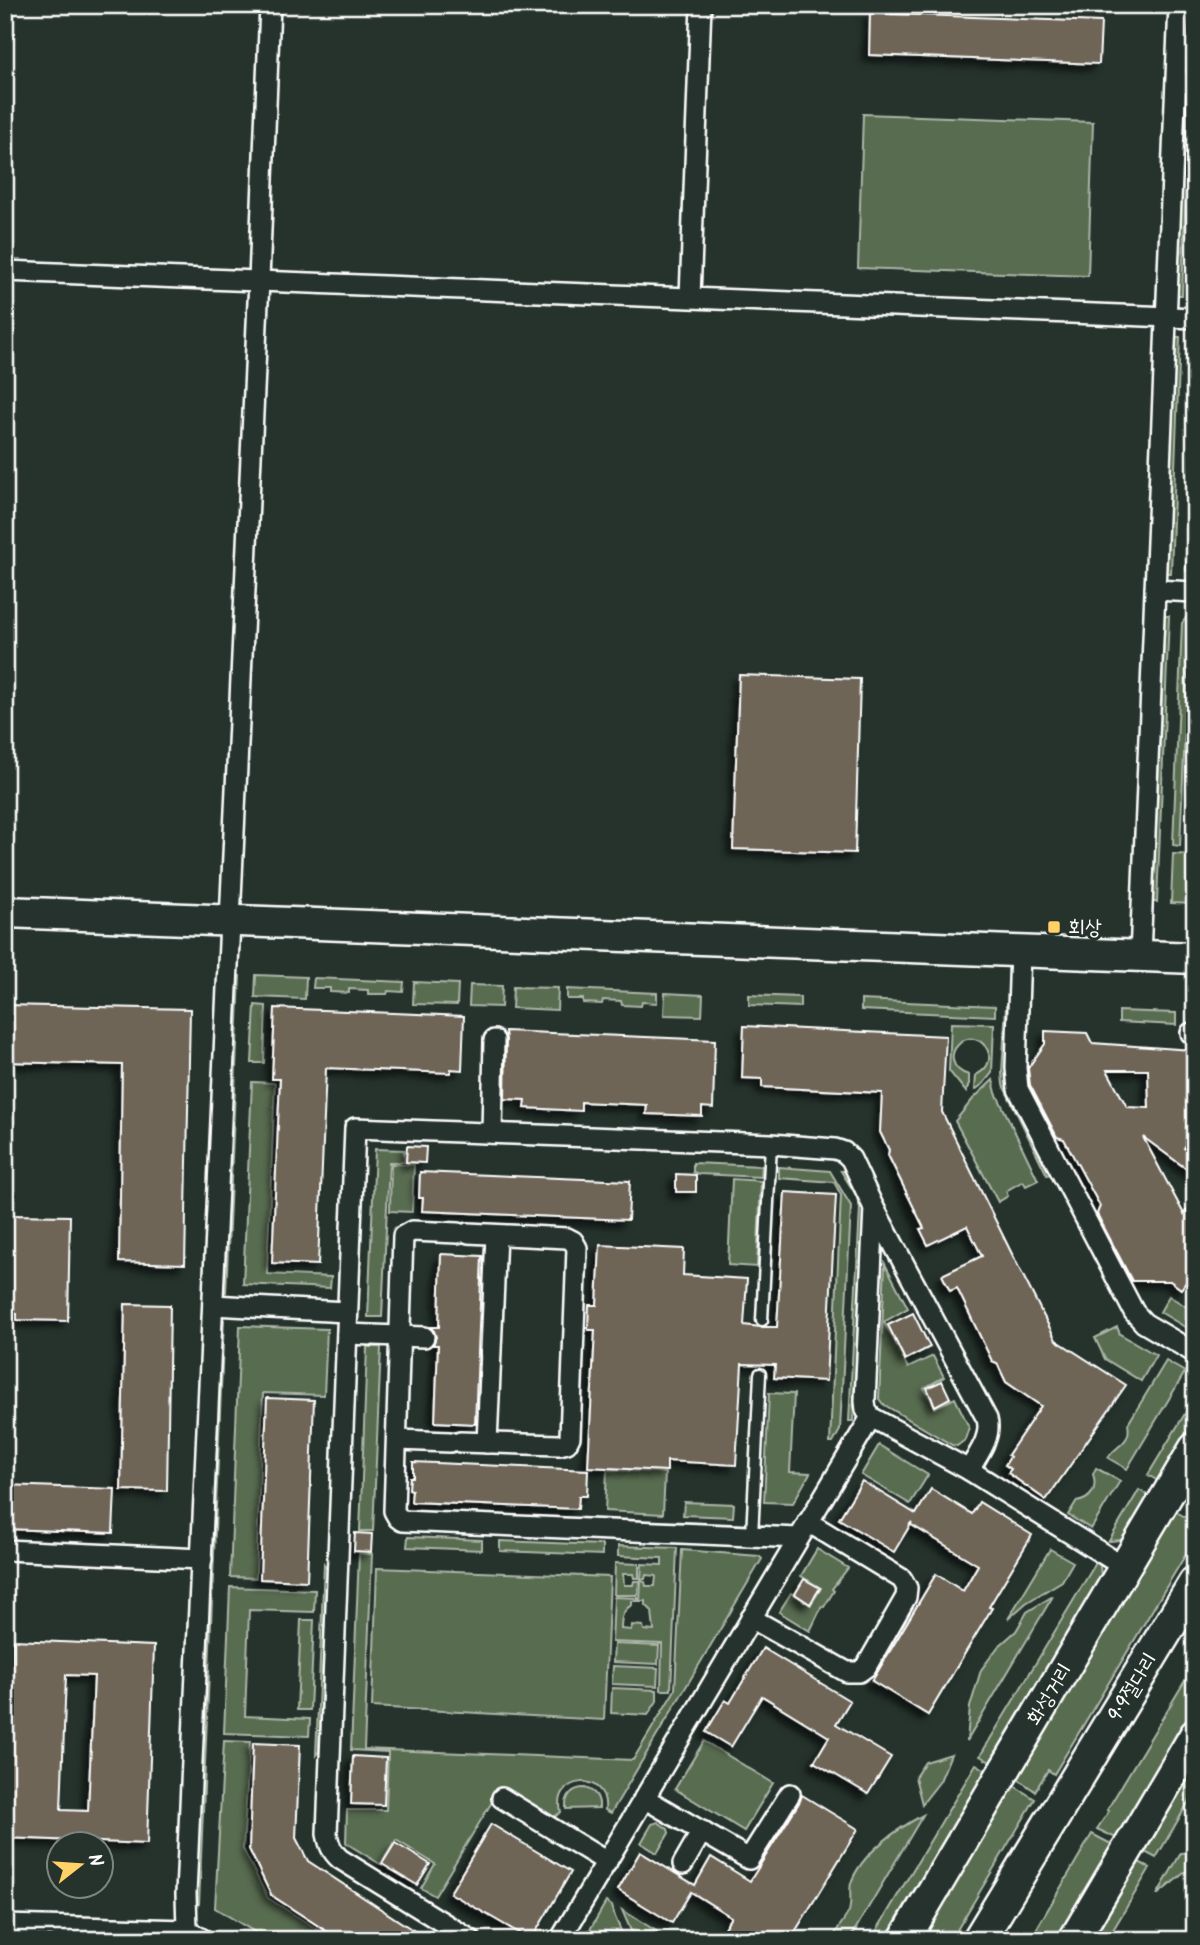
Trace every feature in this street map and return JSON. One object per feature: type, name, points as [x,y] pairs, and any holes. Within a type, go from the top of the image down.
[{"type":"highway","name":"9·9절다리","points":[[1077,1797],[1195,1583]]},
{"type":"highway","name":"9·9절다리","points":[[1077,1797],[1195,1619]]},
{"type":"highway","points":[[979,1940],[1077,1797]]},
{"type":"highway","points":[[1003,1940],[1077,1797]]},
{"type":"main road","points":[[5,912],[1195,958]]},
{"type":"main road","name":"화성거리","points":[[904,1940],[1195,1448]]},
{"type":"main road","points":[[1073,1940],[1195,1735]]},
{"type":"street","points":[[5,1925],[190,1936],[187,1880],[270,5]]},
{"type":"street","points":[[690,297],[701,5]]},
{"type":"street","points":[[1140,957],[1167,316],[1185,82],[1179,5]]},
{"type":"street","points":[[5,271],[1195,318]]},
{"type":"street","points":[[1156,590],[1195,592]]},
{"type":"street","points":[[1020,952],[1016,1068],[1018,1089],[1133,1312],[1144,1323],[1195,1353]]},
{"type":"street","points":[[492,1133],[494,1041]]},
{"type":"street","points":[[471,1940],[340,1859],[329,1845],[327,1833],[355,1128],[771,1143],[844,1152],[851,1159],[874,1208],[987,1419],[989,1429],[986,1438],[969,1470]]},
{"type":"street","points":[[874,1208],[864,1401],[866,1410],[871,1417],[969,1470],[1124,1567]]},
{"type":"street","points":[[397,1440],[559,1445],[566,1443],[570,1437],[577,1248],[573,1241],[567,1238],[412,1231],[404,1236],[394,1511],[402,1521],[752,1536],[803,1530],[902,1579],[907,1588],[906,1597],[866,1667],[859,1672],[848,1672],[751,1618]]},
{"type":"street","points":[[487,1443],[496,1235]]},
{"type":"street","points":[[213,1305],[347,1312]]},
{"type":"street","points":[[347,1334],[424,1337]]},
{"type":"street","points":[[560,1940],[871,1417]]},
{"type":"street","points":[[5,1550],[202,1559]]},
{"type":"street","points":[[645,1798],[749,1859],[790,1794]]},
{"type":"street","points":[[502,1798],[607,1861]]},
{"type":"street","points":[[683,1864],[702,1832]]},
{"type":"lane","points":[[762,1320],[771,1143]]},
{"type":"lane","points":[[752,1536],[760,1374]]},
{"type":"green space","points":[[1185,106],[1189,106],[1182,295],[1177,295]]},
{"type":"green space","points":[[863,114],[1093,122],[1088,276],[858,268]]},
{"type":"green space","points":[[1176,337],[1180,337],[1171,573],[1166,573]]},
{"type":"green space","points":[[1195,339],[1195,572],[1186,571]]},
{"type":"green space","points":[[1188,615],[1195,616],[1195,662],[1188,662],[1180,846],[1173,845],[1182,623]]},
{"type":"green space","points":[[1165,616],[1169,616],[1157,902],[1153,902]]},
{"type":"green space","points":[[1173,854],[1195,855],[1195,904],[1171,903]]},
{"type":"green space","points":[[256,975],[306,977],[305,999],[255,997]]},
{"type":"green space","points":[[234,976],[240,976],[226,1293],[221,1282]]},
{"type":"green space","points":[[314,978],[404,982],[403,992],[368,994],[368,990],[349,989],[349,993],[330,992],[330,988],[313,988]]},
{"type":"green space","points":[[414,982],[458,984],[457,1005],[413,1004]]},
{"type":"green space","points":[[470,985],[502,986],[501,1007],[469,1006]]},
{"type":"green space","points":[[513,987],[558,988],[557,1010],[512,1008]]},
{"type":"green space","points":[[567,989],[657,993],[657,1003],[622,1005],[621,1001],[603,1000],[602,1004],[583,1003],[583,999],[567,999]]},
{"type":"green space","points":[[665,993],[703,995],[702,1016],[664,1015]]},
{"type":"green space","points":[[749,995],[800,997],[800,1007],[749,1005]]},
{"type":"green space","points":[[861,1000],[995,1006],[995,1016],[861,1010]]},
{"type":"green space","points":[[255,1005],[266,1006],[264,1063],[252,1063]]},
{"type":"green space","points":[[1006,1006],[1009,1006],[1007,1084],[1050,1174],[1047,1175],[1003,1085]]},
{"type":"green space","points":[[1119,1011],[1176,1013],[1176,1025],[1119,1022]]},
{"type":"green space","points":[[951,1023],[994,1024],[992,1073],[975,1090],[976,1075],[985,1069],[989,1053],[980,1041],[973,1039],[965,1040],[955,1048],[955,1066],[969,1075],[966,1092],[949,1071]]},
{"type":"green space","points":[[993,1080],[996,1093],[1038,1180],[1026,1186],[1023,1181],[1006,1191],[1008,1196],[998,1202],[955,1121]]},
{"type":"green space","points":[[252,1082],[275,1083],[267,1274],[331,1277],[330,1288],[243,1284]]},
{"type":"green space","points":[[375,1149],[404,1150],[404,1162],[389,1162],[382,1317],[368,1317]]},
{"type":"green space","points":[[693,1163],[762,1166],[761,1177],[699,1174],[693,1172]]},
{"type":"green space","points":[[391,1164],[414,1165],[412,1212],[390,1211]]},
{"type":"green space","points":[[779,1167],[830,1171],[851,1206],[840,1430],[833,1443],[830,1443],[841,1195],[834,1182],[779,1178]]},
{"type":"green space","points":[[841,1171],[847,1172],[864,1208],[853,1421],[849,1421],[860,1208],[856,1195]]},
{"type":"green space","points":[[732,1179],[761,1181],[757,1267],[728,1265]]},
{"type":"green space","points":[[885,1264],[908,1308],[884,1322],[908,1368],[933,1356],[944,1377],[924,1388],[935,1408],[955,1398],[969,1427],[965,1440],[957,1446],[883,1404],[879,1399]]},
{"type":"green space","points":[[1169,1296],[1195,1312],[1195,1333],[1160,1312]]},
{"type":"green space","points":[[224,1319],[199,1904],[195,1905],[220,1326]]},
{"type":"green space","points":[[240,1326],[327,1329],[324,1395],[263,1393],[256,1578],[230,1577]]},
{"type":"green space","points":[[1117,1327],[1120,1334],[1156,1355],[1141,1381],[1105,1359],[1095,1338]]},
{"type":"green space","points":[[367,1347],[381,1347],[373,1531],[360,1531]]},
{"type":"green space","points":[[1166,1361],[1185,1372],[1127,1469],[1108,1458],[1126,1440],[1128,1424]]},
{"type":"green space","points":[[769,1393],[794,1394],[790,1472],[810,1473],[793,1503],[764,1502]]},
{"type":"green space","points":[[1195,1397],[1195,1419],[1158,1481],[1148,1475]]},
{"type":"green space","points":[[879,1445],[928,1475],[910,1504],[861,1475]]},
{"type":"green space","points":[[1096,1468],[1120,1481],[1091,1529],[1068,1515],[1076,1502],[1086,1499],[1092,1493]]},
{"type":"green space","points":[[607,1470],[665,1473],[663,1514],[605,1511]]},
{"type":"green space","points":[[1139,1490],[1149,1496],[1125,1537],[1109,1541]]},
{"type":"green space","points":[[684,1502],[734,1504],[733,1517],[683,1515]]},
{"type":"green space","points":[[1175,1511],[1195,1523],[1195,1539],[1054,1774],[1048,1770],[1035,1791],[1015,1777]]},
{"type":"green space","points":[[408,1537],[482,1540],[482,1550],[407,1547]]},
{"type":"green space","points":[[500,1541],[602,1545],[602,1555],[500,1551]]},
{"type":"green space","points":[[618,1546],[677,1548],[671,1690],[661,1690],[662,1644],[612,1642],[614,1597],[638,1598],[638,1601],[632,1601],[632,1605],[624,1612],[621,1629],[631,1630],[632,1625],[654,1631],[652,1611],[646,1601],[640,1601],[641,1581],[645,1582],[646,1586],[655,1586],[656,1576],[646,1575],[645,1579],[641,1579],[642,1564],[662,1565],[662,1558],[618,1556]]},
{"type":"green space","points":[[817,1549],[848,1568],[832,1589],[834,1591],[824,1607],[822,1606],[810,1631],[779,1612],[791,1593],[811,1605],[821,1588],[801,1576]]},
{"type":"green space","points":[[1050,1549],[1073,1562],[1062,1581],[1026,1603],[1008,1619]]},
{"type":"green space","points":[[682,1550],[759,1556],[762,1559],[611,1813],[605,1810],[604,1797],[599,1789],[590,1783],[572,1784],[565,1790],[560,1799],[561,1812],[553,1818],[501,1787],[435,1896],[421,1888],[435,1864],[396,1840],[380,1864],[346,1843],[347,1810],[386,1810],[388,1752],[351,1750],[359,1554],[372,1554],[364,1749],[633,1760],[675,1690]]},
{"type":"green space","points":[[1097,1561],[1101,1577],[990,1762],[980,1756]]},
{"type":"green space","points":[[615,1563],[639,1564],[639,1578],[634,1578],[633,1574],[623,1574],[624,1585],[633,1585],[634,1581],[639,1581],[638,1595],[614,1595]]},
{"type":"green space","points":[[324,1564],[327,1569],[319,1751],[316,1755]]},
{"type":"green space","points":[[377,1568],[610,1577],[604,1720],[372,1707]]},
{"type":"green space","points":[[230,1587],[315,1590],[314,1612],[249,1610],[245,1716],[310,1719],[309,1736],[224,1733]]},
{"type":"green space","points":[[1053,1596],[967,1741],[970,1707],[981,1670],[998,1647],[1016,1631],[1027,1612]]},
{"type":"green space","points":[[301,1620],[314,1620],[310,1710],[297,1710]]},
{"type":"green space","points":[[614,1644],[659,1646],[658,1664],[613,1662]]},
{"type":"green space","points":[[1195,1664],[1195,1705],[1116,1838],[1097,1829],[1109,1811],[1107,1810]]},
{"type":"green space","points":[[613,1666],[658,1668],[657,1686],[612,1684]]},
{"type":"green space","points":[[612,1688],[657,1690],[657,1701],[648,1715],[611,1713]]},
{"type":"green space","points":[[224,1741],[250,1742],[243,1849],[268,1898],[334,1940],[268,1940],[215,1908]]},
{"type":"green space","points":[[704,1741],[773,1783],[744,1831],[675,1789]]},
{"type":"green space","points":[[951,1754],[940,1781],[922,1804],[915,1777],[925,1762]]},
{"type":"green space","points":[[976,1764],[986,1770],[884,1940],[871,1940]]},
{"type":"green space","points":[[1195,1767],[1195,1791],[1156,1858],[1145,1852]]},
{"type":"green space","points":[[1011,1784],[1035,1799],[951,1940],[921,1940]]},
{"type":"green space","points":[[585,1788],[596,1795],[599,1808],[566,1809],[570,1794],[576,1789]]},
{"type":"green space","points":[[923,1815],[849,1940],[833,1940],[849,1911],[851,1883],[863,1862],[891,1835]]},
{"type":"green space","points":[[658,1822],[668,1829],[669,1833],[657,1853],[641,1843],[652,1824]]},
{"type":"green space","points":[[1092,1834],[1113,1845],[1056,1940],[1030,1940]]},
{"type":"green space","points":[[1190,1852],[1195,1855],[1194,1865],[1157,1895],[1181,1853]]},
{"type":"green space","points":[[1139,1862],[1150,1868],[1107,1940],[1093,1940]]},
{"type":"green space","points":[[606,1902],[612,1906],[625,1940],[618,1940],[604,1932],[599,1940],[584,1940]]},
{"type":"green space","points":[[622,1910],[671,1940],[635,1940]]},
{"type":"building","points":[[870,13],[1101,22],[1099,64],[869,55]]},
{"type":"building","points":[[739,675],[860,679],[855,853],[733,849]]},
{"type":"building","points":[[5,1005],[190,1009],[185,1264],[119,1262],[122,1065],[5,1062]]},
{"type":"building","points":[[275,1008],[464,1016],[462,1070],[451,1069],[451,1073],[326,1068],[318,1265],[272,1263],[280,1079],[272,1079]]},
{"type":"building","points":[[744,1026],[946,1036],[942,1112],[1056,1340],[1126,1385],[1046,1500],[1008,1473],[1011,1469],[1005,1465],[1010,1457],[1008,1455],[1041,1406],[1006,1382],[997,1363],[992,1361],[957,1288],[950,1291],[942,1275],[982,1256],[967,1226],[928,1245],[920,1229],[924,1228],[888,1155],[889,1150],[880,1132],[882,1093],[762,1087],[762,1079],[742,1078]]},
{"type":"building","points":[[505,1031],[715,1040],[713,1108],[702,1107],[702,1116],[646,1114],[647,1105],[581,1102],[581,1111],[525,1108],[526,1100],[505,1099]]},
{"type":"building","points":[[1045,1031],[1087,1033],[1092,1043],[1192,1050],[1195,1055],[1195,1133],[1184,1148],[1195,1156],[1195,1175],[1143,1137],[1184,1214],[1195,1198],[1195,1270],[1181,1289],[1170,1281],[1132,1281],[1097,1214],[1100,1206],[1064,1139],[1057,1137],[1030,1085],[1028,1068],[1045,1044]],"holes":[[[1107,1070],[1148,1070],[1149,1108],[1127,1107]]]},
{"type":"building","points":[[407,1146],[426,1147],[425,1163],[406,1162]]},
{"type":"building","points":[[420,1172],[630,1181],[628,1220],[422,1211],[423,1198],[419,1198]]},
{"type":"building","points":[[676,1174],[696,1175],[696,1192],[676,1192]]},
{"type":"building","points":[[785,1192],[836,1195],[826,1381],[774,1378],[775,1365],[742,1364],[736,1465],[667,1461],[667,1471],[588,1467],[595,1330],[588,1330],[589,1305],[597,1305],[600,1245],[684,1249],[683,1275],[747,1279],[744,1325],[777,1327]]},
{"type":"building","points":[[9,1215],[70,1216],[68,1321],[17,1320],[17,1314],[6,1314]]},
{"type":"building","points":[[441,1254],[482,1256],[475,1424],[435,1422],[438,1345],[433,1345],[436,1337],[430,1327],[439,1327]]},
{"type":"building","points":[[125,1304],[170,1305],[167,1491],[121,1490]]},
{"type":"building","points":[[913,1313],[930,1347],[905,1360],[888,1325]]},
{"type":"building","points":[[942,1381],[950,1398],[935,1406],[927,1388]]},
{"type":"building","points":[[267,1398],[314,1400],[307,1581],[260,1579]]},
{"type":"building","points":[[413,1462],[588,1470],[587,1496],[579,1496],[578,1509],[411,1502],[412,1490],[409,1489],[410,1477],[413,1477]]},
{"type":"building","points":[[862,1481],[916,1514],[931,1489],[972,1514],[979,1502],[1032,1535],[928,1715],[872,1681],[936,1574],[963,1591],[978,1565],[911,1524],[894,1552],[839,1519]]},
{"type":"building","points":[[5,1485],[115,1489],[113,1533],[5,1529]]},
{"type":"building","points":[[355,1533],[372,1534],[371,1552],[354,1551]]},
{"type":"building","points":[[804,1579],[820,1588],[810,1604],[795,1594]]},
{"type":"building","points":[[13,1640],[154,1646],[147,1844],[116,1843],[116,1829],[46,1829],[46,1840],[5,1838]],"holes":[[[66,1675],[94,1676],[88,1811],[61,1810]]]},
{"type":"building","points":[[763,1648],[850,1701],[836,1724],[891,1757],[868,1794],[814,1762],[829,1737],[762,1696],[731,1747],[706,1732],[725,1700],[730,1703]]},
{"type":"building","points":[[253,1743],[300,1745],[296,1838],[308,1861],[428,1940],[340,1940],[271,1895],[249,1849]]},
{"type":"building","points":[[353,1756],[386,1758],[384,1805],[351,1804]]},
{"type":"building","points":[[802,1795],[858,1829],[790,1940],[744,1940],[724,1928],[731,1917],[691,1892],[672,1923],[618,1890],[640,1852],[695,1885],[711,1857],[750,1881]]},
{"type":"building","points":[[491,1824],[571,1872],[531,1940],[450,1893]]},
{"type":"building","points":[[395,1843],[430,1864],[417,1885],[382,1864]]},
{"type":"place","name":"회상","points":[[1054,927]]}]
